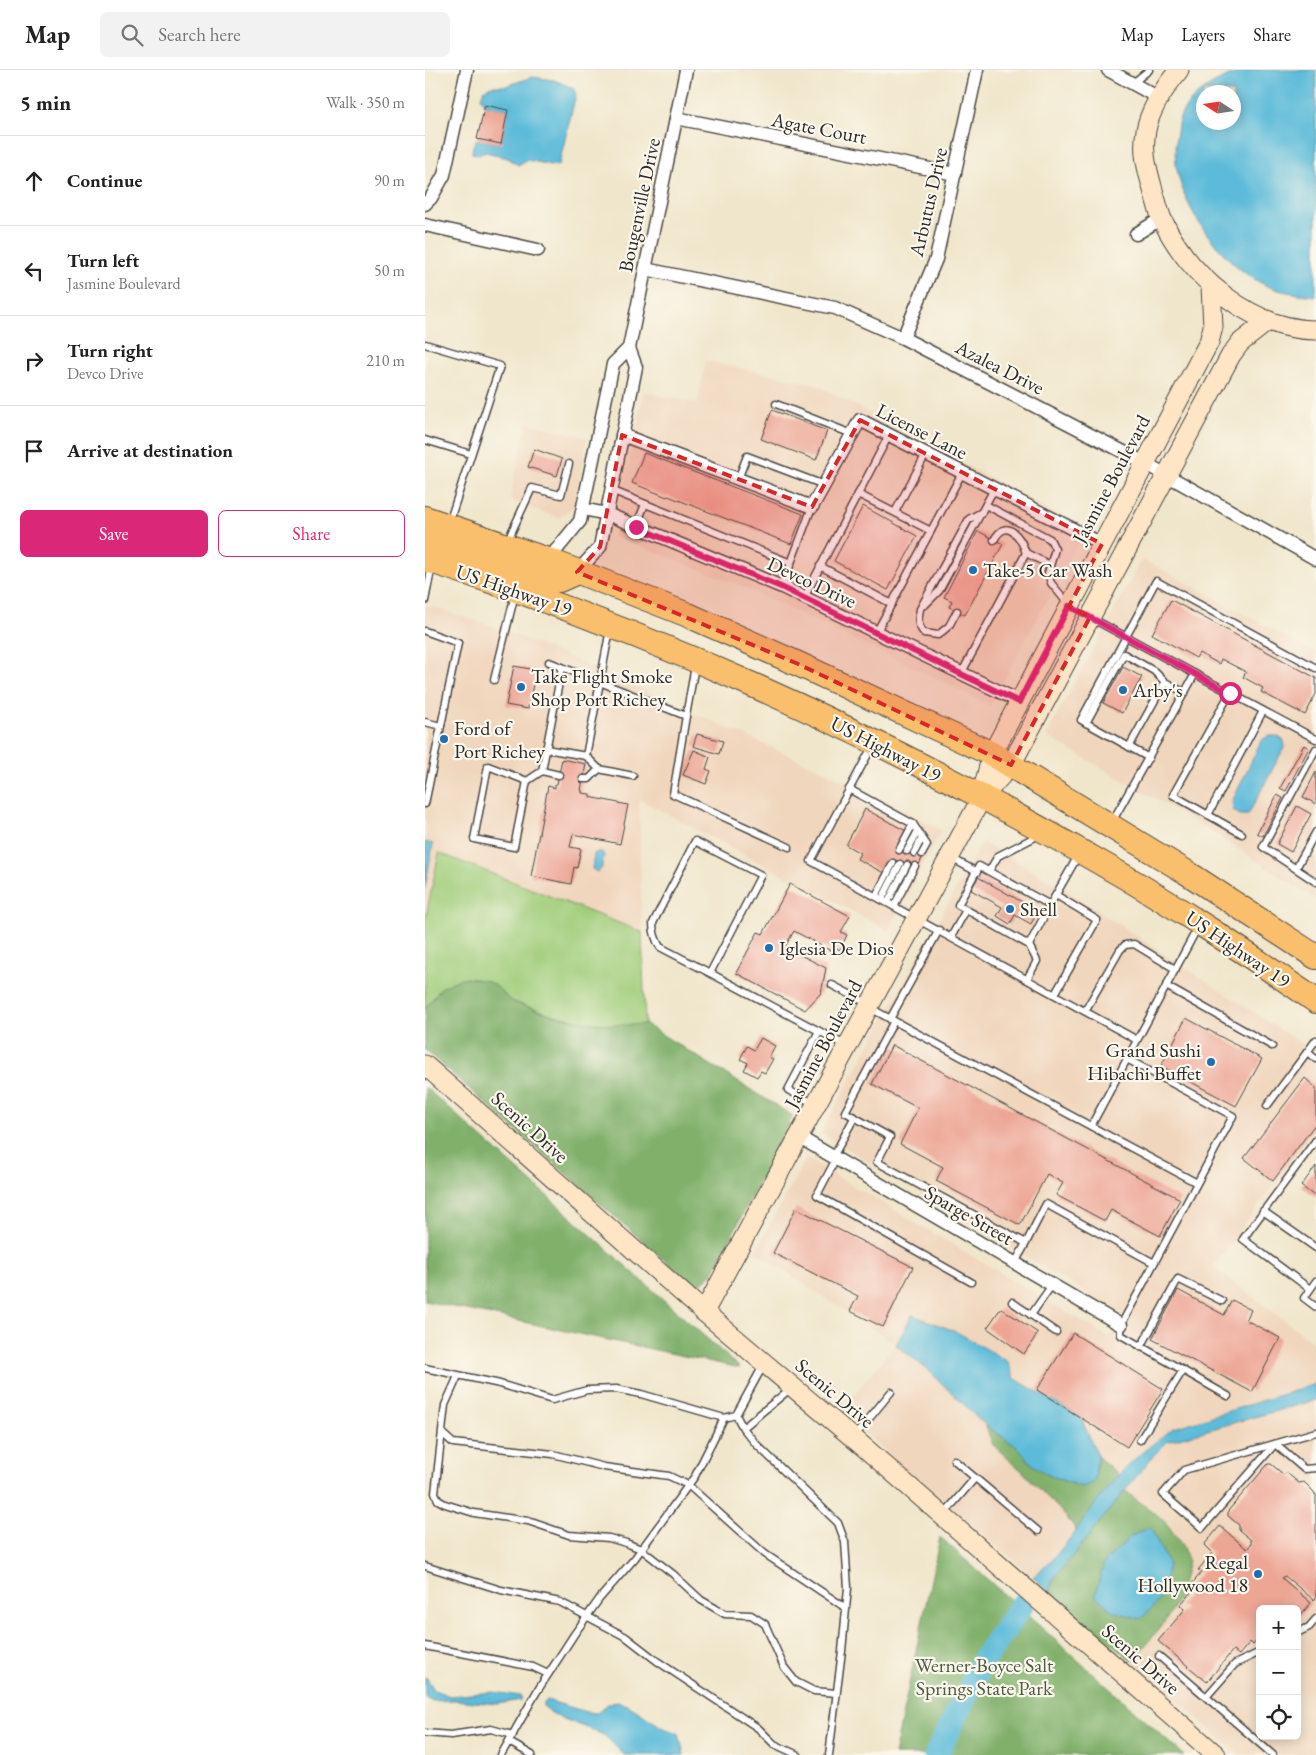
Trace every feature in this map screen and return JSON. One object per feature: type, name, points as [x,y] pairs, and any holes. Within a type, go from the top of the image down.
[{"type":"highway","name":"US Highway 19","points":[[425,518],[548,560],[688,615],[796,663],[1001,760],[1187,872],[1316,957]]},
{"type":"highway","points":[[425,539],[549,580],[559,580],[577,572]]},
{"type":"highway","name":"US Highway 19","points":[[429,560],[516,589],[695,660],[875,742],[982,796],[1081,851],[1199,923],[1316,1001]]},
{"type":"street","points":[[425,204],[431,198],[444,176],[467,70]]},
{"type":"street","name":"Bougenville Drive","points":[[577,572],[600,547],[635,367],[629,348],[686,70]]},
{"type":"street","name":"Arbutus Drive","points":[[903,338],[936,258],[977,70]]},
{"type":"street","points":[[1107,70],[1159,98]]},
{"type":"street","points":[[1179,70],[1159,98],[1146,129],[1144,160],[1162,218],[1177,245],[1211,286],[1268,321],[1316,330]]},
{"type":"street","name":"Agate Court","points":[[676,118],[955,174]]},
{"type":"street","points":[[1136,234],[1162,218]]},
{"type":"street","points":[[425,225],[538,250]]},
{"type":"street","name":"Azalea Drive","points":[[645,269],[835,308],[903,338],[1145,463],[1316,559]]},
{"type":"street","name":"Jasmine Boulevard","points":[[1001,760],[1019,702],[1209,342],[1213,327],[1211,286]]},
{"type":"street","name":"Jasmine Boulevard","points":[[704,1312],[1001,760],[1090,617],[1231,355],[1240,343],[1268,321]]},
{"type":"street","points":[[548,560],[581,521],[613,364],[629,348]]},
{"type":"street","name":"License Lane","points":[[812,507],[860,420],[1102,544]]},
{"type":"street","points":[[622,435],[812,507]]},
{"type":"street","name":"Devco Drive","points":[[583,509],[607,514],[781,587],[1019,702]]},
{"type":"street","points":[[1069,606],[1090,617]]},
{"type":"street","name":"Scenic Drive","points":[[425,1065],[704,1312],[943,1515],[1216,1755]]},
{"type":"street","name":"Sparge Street","points":[[799,1137],[1121,1325]]},
{"type":"lane","points":[[1133,83],[1149,70]]},
{"type":"lane","points":[[425,344],[500,366],[448,526]]},
{"type":"lane","points":[[777,404],[852,434]]},
{"type":"lane","points":[[804,598],[889,435]]},
{"type":"lane","points":[[425,440],[471,454]]},
{"type":"lane","points":[[895,512],[926,454]]},
{"type":"lane","points":[[738,479],[747,456],[824,485]]},
{"type":"lane","points":[[505,545],[533,488],[561,495],[569,464]]},
{"type":"lane","points":[[876,633],[963,473]]},
{"type":"lane","points":[[957,611],[949,626],[938,635],[924,633],[917,622],[921,609],[939,591],[994,489]]},
{"type":"lane","points":[[611,490],[791,563]]},
{"type":"lane","points":[[858,494],[931,532]]},
{"type":"lane","points":[[636,527],[645,504]]},
{"type":"lane","points":[[986,505],[1050,539],[1055,549],[1048,573],[1051,583],[1069,606]]},
{"type":"lane","points":[[781,587],[812,507]]},
{"type":"lane","points":[[961,674],[1026,553],[1023,542],[1017,534],[1010,530],[1003,530],[998,533],[994,540]]},
{"type":"lane","points":[[1026,553],[1050,566]]},
{"type":"lane","points":[[425,602],[429,560]]},
{"type":"lane","points":[[820,566],[892,604]]},
{"type":"lane","points":[[1149,758],[1081,720],[1155,581],[1316,668]]},
{"type":"lane","points":[[494,680],[516,589]]},
{"type":"lane","points":[[1090,617],[1316,739]]},
{"type":"lane","points":[[586,756],[610,626]]},
{"type":"lane","points":[[425,632],[458,643],[425,804]]},
{"type":"lane","points":[[1086,723],[1124,654],[1154,671],[1165,682],[1185,693]]},
{"type":"lane","points":[[695,660],[673,794],[789,847]]},
{"type":"lane","points":[[549,662],[686,716]]},
{"type":"lane","points":[[542,771],[562,667]]},
{"type":"lane","points":[[1111,826],[1195,674]]},
{"type":"lane","points":[[1129,747],[1165,682]]},
{"type":"lane","points":[[1230,693],[1173,795],[1242,834]]},
{"type":"lane","points":[[1208,815],[1263,711]]},
{"type":"lane","points":[[425,722],[441,726]]},
{"type":"lane","points":[[875,742],[811,861],[1137,1040]]},
{"type":"lane","points":[[546,749],[586,756],[599,769],[633,776]]},
{"type":"lane","points":[[1316,749],[1263,847],[1316,882]]},
{"type":"lane","points":[[527,781],[489,766],[474,839],[514,847],[527,781],[542,771],[559,774]]},
{"type":"lane","points":[[583,779],[589,779],[599,769]]},
{"type":"lane","points":[[849,789],[913,824],[927,845],[918,853]]},
{"type":"lane","points":[[913,824],[903,851],[918,831]]},
{"type":"lane","points":[[989,871],[998,856],[1045,832]]},
{"type":"lane","points":[[1296,868],[1316,832]]},
{"type":"lane","points":[[710,973],[761,875],[695,841],[653,922],[653,931],[660,947],[847,1046]]},
{"type":"lane","points":[[1029,945],[1081,851]]},
{"type":"lane","points":[[949,858],[977,872]]},
{"type":"lane","points":[[882,899],[900,864],[882,899]]},
{"type":"lane","points":[[894,906],[915,866]]},
{"type":"lane","points":[[1027,979],[1037,961],[1029,945],[958,905],[979,866],[1050,906]]},
{"type":"lane","points":[[1055,994],[1097,920],[1056,895]]},
{"type":"lane","points":[[951,937],[966,910]]},
{"type":"lane","points":[[1091,1126],[1199,923]]},
{"type":"lane","points":[[939,930],[845,1112],[890,1137],[877,1162],[1025,1243]]},
{"type":"lane","points":[[1085,1011],[1120,950],[1125,945],[1134,944],[1175,969]]},
{"type":"lane","points":[[832,985],[892,1020],[1197,1183]]},
{"type":"lane","points":[[1166,986],[1272,1046]]},
{"type":"lane","points":[[816,1105],[788,1090],[819,1031]]},
{"type":"lane","points":[[1267,1106],[1316,1040]]},
{"type":"lane","points":[[1307,1052],[1316,1059]]},
{"type":"lane","points":[[1127,1059],[1233,1116],[1121,1325],[1121,1335],[1228,1396]]},
{"type":"lane","points":[[854,1118],[817,1195],[971,1282]]},
{"type":"lane","points":[[1310,1289],[1243,1239],[1316,1140]]},
{"type":"lane","points":[[1015,1263],[1046,1204],[1154,1263]]},
{"type":"lane","points":[[1263,1211],[1316,1248]]},
{"type":"lane","points":[[1141,1347],[1178,1279],[1222,1301]]},
{"type":"lane","points":[[1316,1281],[1304,1298],[1316,1307]]},
{"type":"lane","points":[[1031,1315],[1052,1285]]},
{"type":"lane","points":[[1012,1302],[1056,1332]]},
{"type":"lane","points":[[425,1368],[500,1384],[552,1400],[587,1390],[616,1389],[641,1394],[724,1418],[736,1415],[765,1363]]},
{"type":"lane","points":[[1140,1440],[1183,1370]]},
{"type":"lane","points":[[458,1376],[445,1404],[435,1493],[438,1500],[474,1513],[528,1521],[569,1535],[609,1538],[641,1549],[673,1574],[701,1600],[725,1614],[751,1615],[765,1624],[784,1667],[796,1682],[814,1691],[836,1693]]},
{"type":"lane","points":[[743,1428],[792,1386]]},
{"type":"lane","points":[[853,1438],[891,1392]]},
{"type":"lane","points":[[736,1415],[743,1428],[756,1444],[838,1523],[845,1542],[848,1588],[829,1755]]},
{"type":"lane","points":[[501,1755],[548,1674],[587,1616],[641,1549],[695,1476],[724,1418]]},
{"type":"lane","points":[[1275,1444],[1201,1528],[1163,1494],[1184,1470],[1316,1432]]},
{"type":"lane","points":[[442,1433],[453,1443],[553,1454],[605,1467],[669,1476],[688,1485],[765,1554],[846,1608]]},
{"type":"lane","points":[[441,1450],[453,1443]]},
{"type":"lane","points":[[1275,1444],[1304,1469],[1316,1468]]},
{"type":"lane","points":[[954,1460],[1038,1532]]},
{"type":"lane","points":[[943,1515],[975,1478]]},
{"type":"lane","points":[[425,1566],[501,1590],[559,1602],[587,1616],[626,1637],[657,1661],[758,1728],[774,1744],[798,1755]]},
{"type":"lane","points":[[1301,1631],[1309,1628],[1316,1619]]},
{"type":"lane","points":[[425,1646],[533,1667],[548,1674]]},
{"type":"lane","points":[[1206,1697],[1235,1664],[1256,1654]]},
{"type":"lane","points":[[1159,1656],[1273,1755]]},
{"type":"lane","points":[[425,1732],[451,1735],[491,1730],[513,1735]]},
{"type":"lane","points":[[509,1742],[532,1755]]},
{"type":"highlighted area","points":[[860,420],[1102,544],[1069,606],[1090,617],[1011,765],[796,663],[577,572],[600,547],[622,435],[812,507]]},
{"type":"shaded area","points":[[706,361],[815,384],[1085,529],[990,706],[938,679],[739,585],[613,537],[644,392],[697,403]]},
{"type":"shaded area","points":[[527,423],[588,438],[575,506],[558,518],[510,500]]},
{"type":"shaded area","points":[[1142,559],[1316,653],[1316,900],[1191,819],[1046,736]]},
{"type":"shaded area","points":[[425,605],[487,624],[581,662],[826,772],[941,830],[888,930],[639,799],[642,932],[440,853],[425,921]]},
{"type":"shaded area","points":[[982,842],[1069,892],[1316,1053],[1316,1127],[1213,1267],[1316,1344],[1316,1384],[1174,1428],[1156,1441],[1119,1475],[1098,1457],[1081,1418],[1014,1378],[1008,1362],[990,1351],[955,1331],[912,1315],[928,1370],[985,1425],[993,1445],[1021,1470],[1060,1510],[1076,1530],[1048,1565],[1033,1577],[839,1412],[896,1344],[755,1252],[806,1158],[1107,1336],[1127,1327],[1131,1320],[821,1133]]},
{"type":"shaded area","points":[[1316,1400],[1316,1755],[1239,1755],[1132,1661],[1164,1623],[1179,1597],[1188,1561],[1141,1502],[1125,1491],[1153,1456],[1168,1441]]},
{"type":"green space","points":[[439,853],[642,932],[645,1024],[631,1026],[588,1023],[557,1016],[511,1001],[495,985],[441,988],[425,1009],[425,921]]},
{"type":"green space","points":[[461,978],[489,982],[514,1002],[562,1017],[595,1023],[645,1024],[793,1116],[712,1274],[699,1285],[687,1280],[425,1050],[425,1009],[441,988]]},
{"type":"green space","points":[[425,1087],[740,1368],[425,1301]]},
{"type":"green space","points":[[985,1425],[1017,1447],[1033,1465],[1050,1476],[1082,1487],[1094,1482],[1098,1457],[1119,1475],[1076,1530],[1060,1510],[1021,1470],[993,1445]]},
{"type":"green space","points":[[1125,1491],[1164,1520],[1182,1545],[1188,1561],[1179,1597],[1164,1623],[1132,1661],[1049,1593],[1052,1581]]},
{"type":"green space","name":"Werner-Boyce Salt Springs State Park","points":[[940,1537],[1184,1755],[894,1755]]},
{"type":"water","points":[[1247,70],[1316,70],[1316,296],[1274,289],[1243,271],[1210,238],[1186,197],[1178,175],[1175,153],[1179,119],[1185,108],[1196,96],[1196,130],[1241,130],[1241,85],[1211,85]]},
{"type":"water","points":[[532,77],[554,80],[573,88],[576,94],[559,164],[556,166],[527,160],[518,165],[508,158],[486,152],[477,155],[472,153],[477,139],[501,144],[508,110],[485,105],[481,97],[484,90],[491,86],[506,86]]},
{"type":"water","points":[[1268,736],[1277,736],[1284,741],[1285,746],[1248,815],[1240,815],[1233,810],[1232,802],[1261,741]]},
{"type":"water","points":[[425,842],[433,844],[425,888]]},
{"type":"water","points":[[599,851],[603,853],[604,857],[602,868],[597,872],[592,869],[594,854]]},
{"type":"water","points":[[912,1315],[955,1331],[990,1351],[1008,1362],[1014,1378],[1081,1418],[1098,1457],[1094,1482],[1082,1487],[1050,1476],[1033,1465],[1017,1447],[985,1425],[928,1370],[896,1345]]},
{"type":"water","points":[[1316,1384],[1316,1400],[1168,1441],[1153,1456],[1052,1581],[1049,1593],[1033,1577],[1057,1554],[1125,1468],[1174,1428]]},
{"type":"water","points":[[1150,1527],[1168,1563],[1164,1595],[1141,1619],[1112,1611],[1095,1595],[1104,1563],[1130,1537]]},
{"type":"water","points":[[425,1678],[427,1678],[434,1690],[450,1696],[493,1692],[521,1696],[521,1700],[497,1704],[454,1700],[433,1701],[425,1697]]},
{"type":"water","points":[[547,1700],[586,1712],[597,1713],[608,1704],[617,1702],[628,1705],[663,1728],[679,1733],[684,1755],[624,1755],[604,1735],[554,1715],[542,1705]]},
{"type":"building","points":[[485,105],[508,110],[501,144],[477,139]]},
{"type":"building","points":[[772,410],[827,431],[816,460],[761,439]]},
{"type":"building","points":[[534,449],[562,459],[557,476],[528,467]]},
{"type":"building","points":[[644,453],[803,514],[791,544],[632,483]]},
{"type":"building","points":[[863,506],[917,536],[888,590],[834,561]]},
{"type":"building","name":"Take-5 Car Wash","points":[[978,531],[1003,544],[965,615],[949,607],[952,601],[944,597]]},
{"type":"building","points":[[1171,600],[1316,678],[1316,694],[1305,715],[1261,692],[1263,688],[1243,677],[1246,672],[1221,659],[1219,664],[1199,653],[1196,658],[1152,634]]},
{"type":"building","name":"Take Flight Smoke Shop Port Richey","points":[[514,666],[536,670],[528,709],[506,705]]},
{"type":"building","name":"Arby's","points":[[1123,667],[1142,677],[1122,713],[1103,703]]},
{"type":"building","points":[[697,734],[723,741],[719,754],[693,746]]},
{"type":"building","points":[[1304,745],[1309,748],[1286,791],[1280,788]]},
{"type":"building","points":[[694,750],[710,757],[706,769],[711,771],[706,784],[683,775]]},
{"type":"building","points":[[562,759],[586,764],[582,793],[590,794],[590,797],[628,805],[620,844],[573,834],[570,847],[581,849],[577,868],[574,867],[571,884],[531,876],[548,786],[555,788]]},
{"type":"building","points":[[1316,772],[1316,804],[1303,797]]},
{"type":"building","points":[[1277,795],[1283,798],[1263,836],[1257,833]]},
{"type":"building","points":[[1297,806],[1311,814],[1291,852],[1277,844]]},
{"type":"building","points":[[865,809],[906,831],[896,849],[924,854],[918,867],[890,863],[884,873],[857,859],[860,853],[846,845]]},
{"type":"building","name":"Shell","points":[[978,877],[1038,911],[1031,924],[1015,915],[1010,924],[997,916],[1002,907],[971,890]]},
{"type":"building","name":"Iglesia De Dios","points":[[790,884],[850,916],[841,932],[847,935],[840,950],[833,946],[831,951],[794,931],[785,947],[826,968],[821,993],[805,1010],[736,973],[758,932],[763,934]]},
{"type":"building","name":"Grand Sushi Hibachi Buffet","points":[[1186,1018],[1262,1059],[1236,1106],[1161,1066]]},
{"type":"building","points":[[761,1038],[775,1046],[769,1057],[773,1059],[765,1073],[761,1071],[757,1077],[744,1070],[748,1063],[740,1059],[747,1046],[754,1050]]},
{"type":"building","points":[[892,1045],[1180,1199],[1160,1236],[1111,1210],[1105,1221],[1056,1195],[1063,1183],[1047,1174],[1020,1225],[936,1181],[943,1167],[900,1144],[918,1108],[872,1084]]},
{"type":"building","points":[[1305,1078],[1316,1088],[1316,1123],[1273,1181],[1244,1158]]},
{"type":"building","points":[[1316,1166],[1316,1197],[1301,1186]]},
{"type":"building","points":[[796,1208],[913,1267],[883,1327],[850,1311],[858,1296],[773,1253]]},
{"type":"building","points":[[1178,1290],[1224,1315],[1232,1300],[1251,1310],[1246,1320],[1280,1338],[1252,1392],[1152,1339]]},
{"type":"building","points":[[1001,1308],[1038,1333],[1024,1354],[987,1328]]},
{"type":"building","points":[[1073,1333],[1163,1389],[1127,1447],[1037,1390]]},
{"type":"building","name":"Regal Hollywood 18","points":[[1268,1464],[1271,1464],[1283,1474],[1287,1473],[1299,1483],[1304,1482],[1316,1494],[1316,1598],[1314,1600],[1285,1576],[1282,1578],[1311,1603],[1301,1614],[1301,1605],[1256,1605],[1256,1642],[1253,1645],[1250,1642],[1239,1655],[1233,1650],[1207,1682],[1158,1641],[1185,1609],[1180,1605],[1193,1590],[1189,1587],[1202,1572],[1198,1570],[1212,1553],[1204,1545],[1220,1526],[1247,1549],[1251,1544],[1251,1540],[1239,1530],[1239,1525],[1228,1516],[1228,1511]]},
{"type":"waterway","points":[[936,1755],[984,1659],[1022,1605]]},
{"type":"place","name":"Take-5 Car Wash","points":[[973,570]]},
{"type":"place","name":"Take Flight Smoke Shop Port Richey","points":[[521,687]]},
{"type":"place","name":"Arby's","points":[[1123,690]]},
{"type":"place","name":"Ford of Port Richey","points":[[444,739]]},
{"type":"place","name":"Shell","points":[[1010,909]]},
{"type":"place","name":"Iglesia De Dios","points":[[769,948]]},
{"type":"place","name":"Grand Sushi Hibachi Buffet","points":[[1211,1062]]},
{"type":"place","name":"Regal Hollywood 18","points":[[1258,1574]]},
{"type":"route","points":[[636,527],[781,587],[1019,702],[1069,606],[1230,693]]}]
